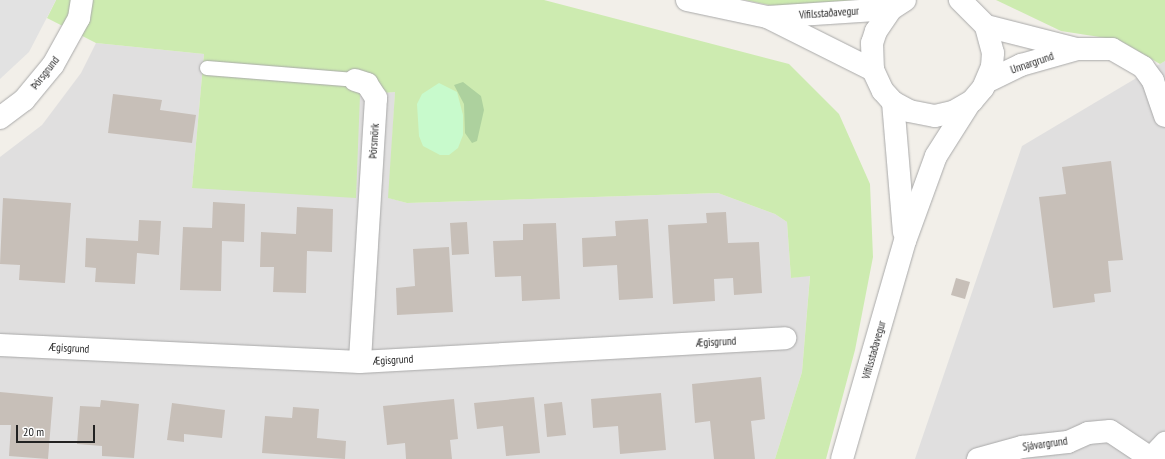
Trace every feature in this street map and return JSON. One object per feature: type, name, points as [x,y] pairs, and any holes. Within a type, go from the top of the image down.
[{"type":"street","name":"Þórsgrund","points":[[0,118],[24,100],[53,66],[80,9],[97,0]]},
{"type":"street","name":"Vífilsstaðavegur","points":[[687,0],[767,17],[873,70]]},
{"type":"street","points":[[960,0],[986,26]]},
{"type":"street","name":"Vífilsstaðavegur","points":[[767,17],[898,5]]},
{"type":"street","name":"Vífilsstaðavegur","points":[[898,5],[882,19],[872,43],[873,70],[878,84],[893,102],[909,111],[935,116],[969,104]]},
{"type":"street","name":"Vífilsstaðavegur","points":[[842,459],[905,241],[936,156],[969,104],[988,81],[993,53],[986,26]]},
{"type":"street","name":"Unnargrund","points":[[986,26],[1078,49]]},
{"type":"street","name":"Unnargrund","points":[[988,81],[1021,65],[1078,49],[1112,48],[1143,67],[1153,81],[1165,116]]},
{"type":"street","name":"Þórsmörk","points":[[355,80],[367,84],[376,98],[360,362]]},
{"type":"street","name":"Vífilsstaðavegur","points":[[893,102],[905,241]]},
{"type":"street","name":"Ægisgrund","points":[[0,345],[360,362],[785,338]]},
{"type":"street","name":"Sjávargrund","points":[[978,459],[1022,447],[1068,442],[1088,433],[1110,431],[1156,454]]},
{"type":"lane","name":"Þórsmörk","points":[[207,68],[355,80]]},
{"type":"shaded area","points":[[0,0],[56,0],[29,52],[0,79]]},
{"type":"shaded area","points":[[96,43],[204,54],[192,188],[360,95],[395,92],[389,198],[407,203],[718,193],[775,214],[787,222],[791,278],[810,275],[802,372],[775,459],[0,459],[0,157],[42,125],[81,73]]},
{"type":"shaded area","points":[[1165,61],[1165,459],[915,459],[1022,146]]},
{"type":"green space","points":[[56,0],[544,0],[789,64],[839,114],[870,184],[873,257],[855,350],[826,459],[775,459],[802,372],[810,276],[791,278],[787,222],[775,214],[718,193],[407,203],[388,198],[395,92],[360,95],[356,198],[192,188],[204,54],[96,43],[47,18]]},
{"type":"green space","points":[[745,0],[857,0],[793,10]]},
{"type":"green space","points":[[996,0],[1165,0],[1165,61],[1160,64],[1119,40],[1061,31]]},
{"type":"green space","points":[[463,82],[481,96],[484,110],[477,141],[472,143],[465,133],[464,104],[454,85]]},
{"type":"green space","points":[[439,83],[457,92],[463,115],[463,135],[458,148],[449,155],[440,155],[423,146],[419,136],[417,104],[422,94]]},
{"type":"building","points":[[113,94],[162,100],[160,110],[196,115],[192,143],[108,133]]},
{"type":"building","points":[[1111,161],[1123,260],[1108,261],[1111,292],[1094,294],[1095,302],[1053,308],[1039,197],[1066,194],[1062,167]]},
{"type":"building","points":[[3,198],[71,203],[65,283],[19,280],[20,265],[0,264]]},
{"type":"building","points":[[213,202],[245,204],[244,242],[222,241],[221,291],[180,290],[183,227],[212,228]]},
{"type":"building","points":[[297,207],[333,209],[332,252],[307,251],[306,293],[273,292],[274,267],[260,267],[261,232],[296,234]]},
{"type":"building","points":[[726,212],[728,243],[759,242],[762,293],[734,295],[733,278],[714,279],[715,301],[673,304],[668,225],[707,223],[706,213]]},
{"type":"building","points":[[648,219],[653,298],[619,300],[617,265],[583,267],[582,238],[616,236],[615,221]]},
{"type":"building","points":[[139,220],[161,221],[159,255],[137,253],[135,284],[95,282],[96,268],[85,267],[86,238],[138,241]]},
{"type":"building","points":[[467,222],[469,254],[452,255],[450,223]]},
{"type":"building","points":[[556,223],[560,299],[522,301],[521,276],[495,277],[493,241],[523,240],[523,224]]},
{"type":"building","points":[[449,247],[453,312],[397,315],[396,288],[415,286],[413,249]]},
{"type":"building","points":[[956,278],[970,282],[965,299],[951,295]]},
{"type":"building","points":[[761,377],[765,419],[751,421],[755,459],[714,459],[710,421],[695,423],[692,384]]},
{"type":"building","points":[[0,392],[53,397],[48,459],[9,456],[11,425],[0,425]]},
{"type":"building","points":[[661,393],[666,450],[620,454],[618,426],[593,428],[591,399]]},
{"type":"building","points":[[534,397],[540,453],[506,456],[503,426],[477,429],[474,403]]},
{"type":"building","points":[[454,399],[458,439],[450,440],[452,459],[406,459],[405,443],[387,445],[383,406]]},
{"type":"building","points":[[101,400],[139,404],[134,458],[102,456],[102,446],[77,444],[80,406],[100,407]]},
{"type":"building","points":[[562,402],[566,435],[547,437],[544,404]]},
{"type":"building","points":[[172,403],[225,410],[222,438],[184,434],[184,442],[167,440]]},
{"type":"building","points":[[293,407],[319,409],[317,438],[346,441],[345,459],[262,453],[265,416],[292,418]]}]
